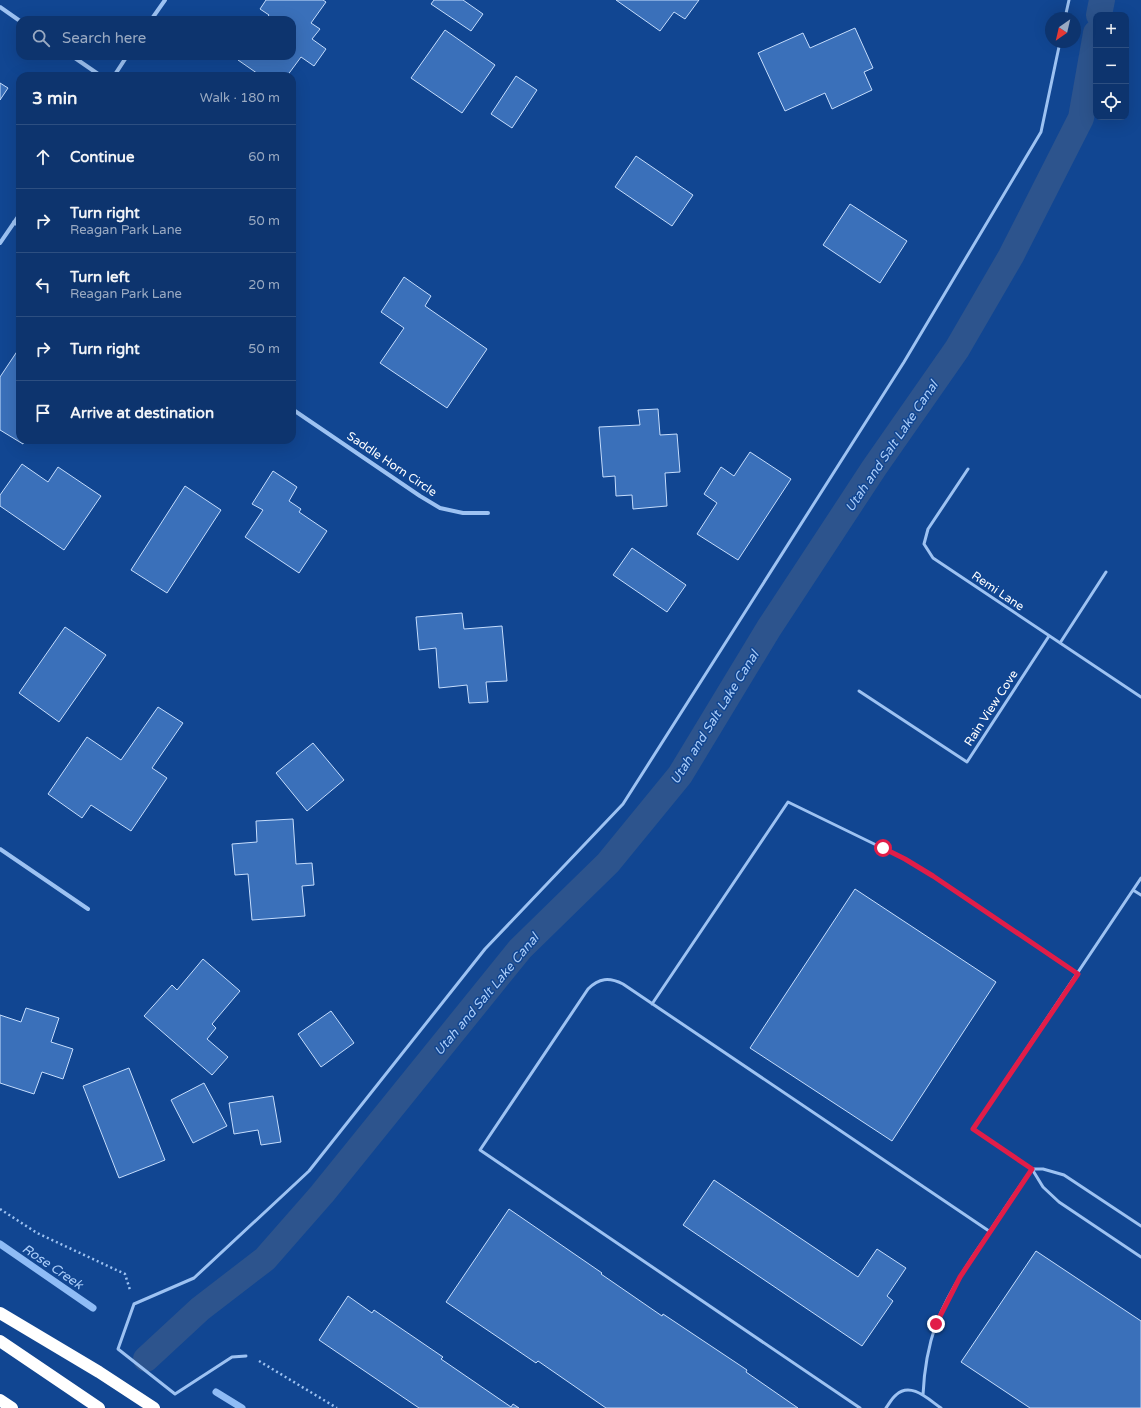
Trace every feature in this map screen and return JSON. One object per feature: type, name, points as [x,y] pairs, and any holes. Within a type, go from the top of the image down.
[{"type":"highway","points":[[0,1312],[99,1372],[154,1408]]},
{"type":"highway","points":[[0,1341],[99,1408]]},
{"type":"highway","points":[[0,1400],[12,1408]]},
{"type":"street","points":[[155,16],[165,0]]},
{"type":"street","points":[[0,7],[16,18]]},
{"type":"street","points":[[78,60],[95,72]]},
{"type":"street","points":[[117,72],[124,60]]},
{"type":"street","points":[[0,243],[16,219]]},
{"type":"street","name":"Saddle Horn Circle","points":[[296,412],[440,508],[464,513],[488,513]]},
{"type":"street","points":[[0,849],[88,908]]},
{"type":"lane","points":[[1066,12],[1069,0]]},
{"type":"lane","points":[[246,1356],[232,1357],[175,1394],[118,1349],[134,1304],[194,1278],[309,1171],[484,949],[623,804],[904,362],[1041,132],[1059,48]]},
{"type":"lane","name":"Remi Lane","points":[[968,469],[928,529],[924,544],[933,558],[1141,697]]},
{"type":"lane","points":[[1060,643],[1106,572]]},
{"type":"lane","name":"Rain View Cove","points":[[858,691],[967,762],[1049,636]]},
{"type":"lane","points":[[652,1004],[788,802],[905,859],[933,876],[1078,974]]},
{"type":"lane","points":[[1141,878],[973,1129],[1032,1169],[1037,1178],[1051,1195],[1141,1257]]},
{"type":"lane","points":[[1133,890],[1141,895]]},
{"type":"lane","points":[[860,1408],[480,1150],[588,989],[592,985],[604,980],[614,980],[989,1231]]},
{"type":"lane","points":[[1032,1169],[1043,1169],[1064,1175],[1141,1226]]},
{"type":"lane","points":[[923,1395],[924,1372],[928,1350],[936,1324],[960,1277],[989,1231],[1032,1169]]},
{"type":"lane","points":[[886,1408],[896,1395],[903,1391],[910,1390],[923,1395],[941,1408]]},
{"type":"path","points":[[0,1209],[36,1233],[125,1274],[134,1304]]},
{"type":"path","points":[[246,1356],[252,1357],[336,1408]]},
{"type":"building","points":[[266,0],[323,0],[326,2],[311,23],[320,29],[312,39],[326,49],[314,66],[301,57],[290,72],[255,72],[238,60],[296,60],[296,16],[268,16],[269,15],[260,9]]},
{"type":"building","points":[[434,0],[463,0],[483,14],[471,31],[431,4]]},
{"type":"building","points":[[616,0],[699,0],[685,19],[674,12],[660,31]]},
{"type":"building","points":[[855,28],[873,68],[864,72],[872,90],[832,109],[825,93],[785,111],[758,53],[803,33],[810,48]]},
{"type":"building","points":[[445,30],[495,65],[462,113],[411,78]]},
{"type":"building","points":[[516,76],[537,90],[512,128],[491,114]]},
{"type":"building","points":[[0,83],[8,88],[0,100]]},
{"type":"building","points":[[636,156],[693,195],[672,226],[615,187]]},
{"type":"building","points":[[850,204],[907,241],[880,283],[823,245]]},
{"type":"building","points":[[404,277],[431,296],[425,306],[487,349],[447,408],[380,363],[404,328],[381,312]]},
{"type":"building","points":[[16,353],[16,440],[0,430],[0,377]]},
{"type":"building","points":[[658,409],[660,435],[677,434],[680,472],[665,473],[667,506],[633,509],[632,495],[616,496],[615,476],[603,477],[599,427],[640,425],[638,410]]},
{"type":"building","points":[[750,452],[791,479],[738,560],[697,534],[717,503],[704,494],[721,467],[734,476]]},
{"type":"building","points":[[22,464],[48,482],[58,467],[101,496],[64,550],[0,506],[0,495]]},
{"type":"building","points":[[273,471],[297,487],[289,501],[301,509],[299,512],[327,531],[299,573],[245,537],[263,510],[252,504]]},
{"type":"building","points":[[185,486],[221,510],[167,593],[131,570]]},
{"type":"building","points":[[632,548],[686,585],[667,612],[613,575]]},
{"type":"building","points":[[462,613],[464,629],[502,626],[507,681],[486,682],[488,702],[469,703],[467,685],[439,688],[436,648],[419,650],[416,617]]},
{"type":"building","points":[[65,627],[106,655],[59,722],[19,693]]},
{"type":"building","points":[[158,707],[183,723],[152,768],[167,778],[131,831],[91,805],[82,818],[48,794],[87,737],[121,760]]},
{"type":"building","points":[[313,743],[344,780],[307,811],[276,773]]},
{"type":"building","points":[[293,819],[296,864],[312,863],[314,885],[302,886],[305,916],[252,920],[248,874],[235,875],[232,844],[257,842],[256,821]]},
{"type":"building","points":[[855,889],[996,982],[892,1141],[750,1048]]},
{"type":"building","points":[[203,959],[240,991],[212,1024],[216,1028],[207,1039],[228,1057],[212,1075],[144,1016],[172,985],[177,990]]},
{"type":"building","points":[[26,1008],[59,1018],[51,1042],[73,1049],[63,1079],[42,1072],[34,1094],[0,1083],[0,1015],[21,1022]]},
{"type":"building","points":[[331,1011],[354,1043],[321,1067],[298,1034]]},
{"type":"building","points":[[129,1068],[165,1160],[119,1178],[83,1086]]},
{"type":"building","points":[[204,1083],[227,1126],[193,1143],[171,1100]]},
{"type":"building","points":[[273,1096],[281,1142],[261,1145],[258,1130],[234,1134],[229,1103]]},
{"type":"building","points":[[714,1180],[858,1277],[877,1249],[906,1268],[887,1296],[893,1301],[862,1346],[683,1225]]},
{"type":"building","points":[[509,1209],[662,1316],[663,1314],[747,1370],[746,1372],[798,1408],[606,1408],[538,1361],[536,1363],[446,1302]]},
{"type":"building","points":[[1036,1251],[1141,1321],[1141,1408],[1030,1408],[961,1362]]},
{"type":"building","points":[[348,1296],[372,1313],[374,1310],[443,1357],[441,1359],[511,1407],[513,1404],[519,1408],[419,1408],[319,1340]]},
{"type":"waterway","name":"Utah and Salt Lake Canal","points":[[1100,12],[1102,0]]},
{"type":"waterway","name":"Utah and Salt Lake Canal","points":[[146,1359],[200,1309],[265,1259],[322,1194],[520,949],[608,863],[680,775],[769,628],[874,468],[957,349],[1011,256],[1081,118],[1093,48]]},
{"type":"waterway","name":"Rose Creek","points":[[0,1244],[93,1308]]},
{"type":"waterway","name":"Rose Creek","points":[[216,1392],[242,1408]]},
{"type":"route","points":[[883,848],[933,876],[1078,974],[973,1129],[1032,1169],[960,1277],[936,1324]]}]
